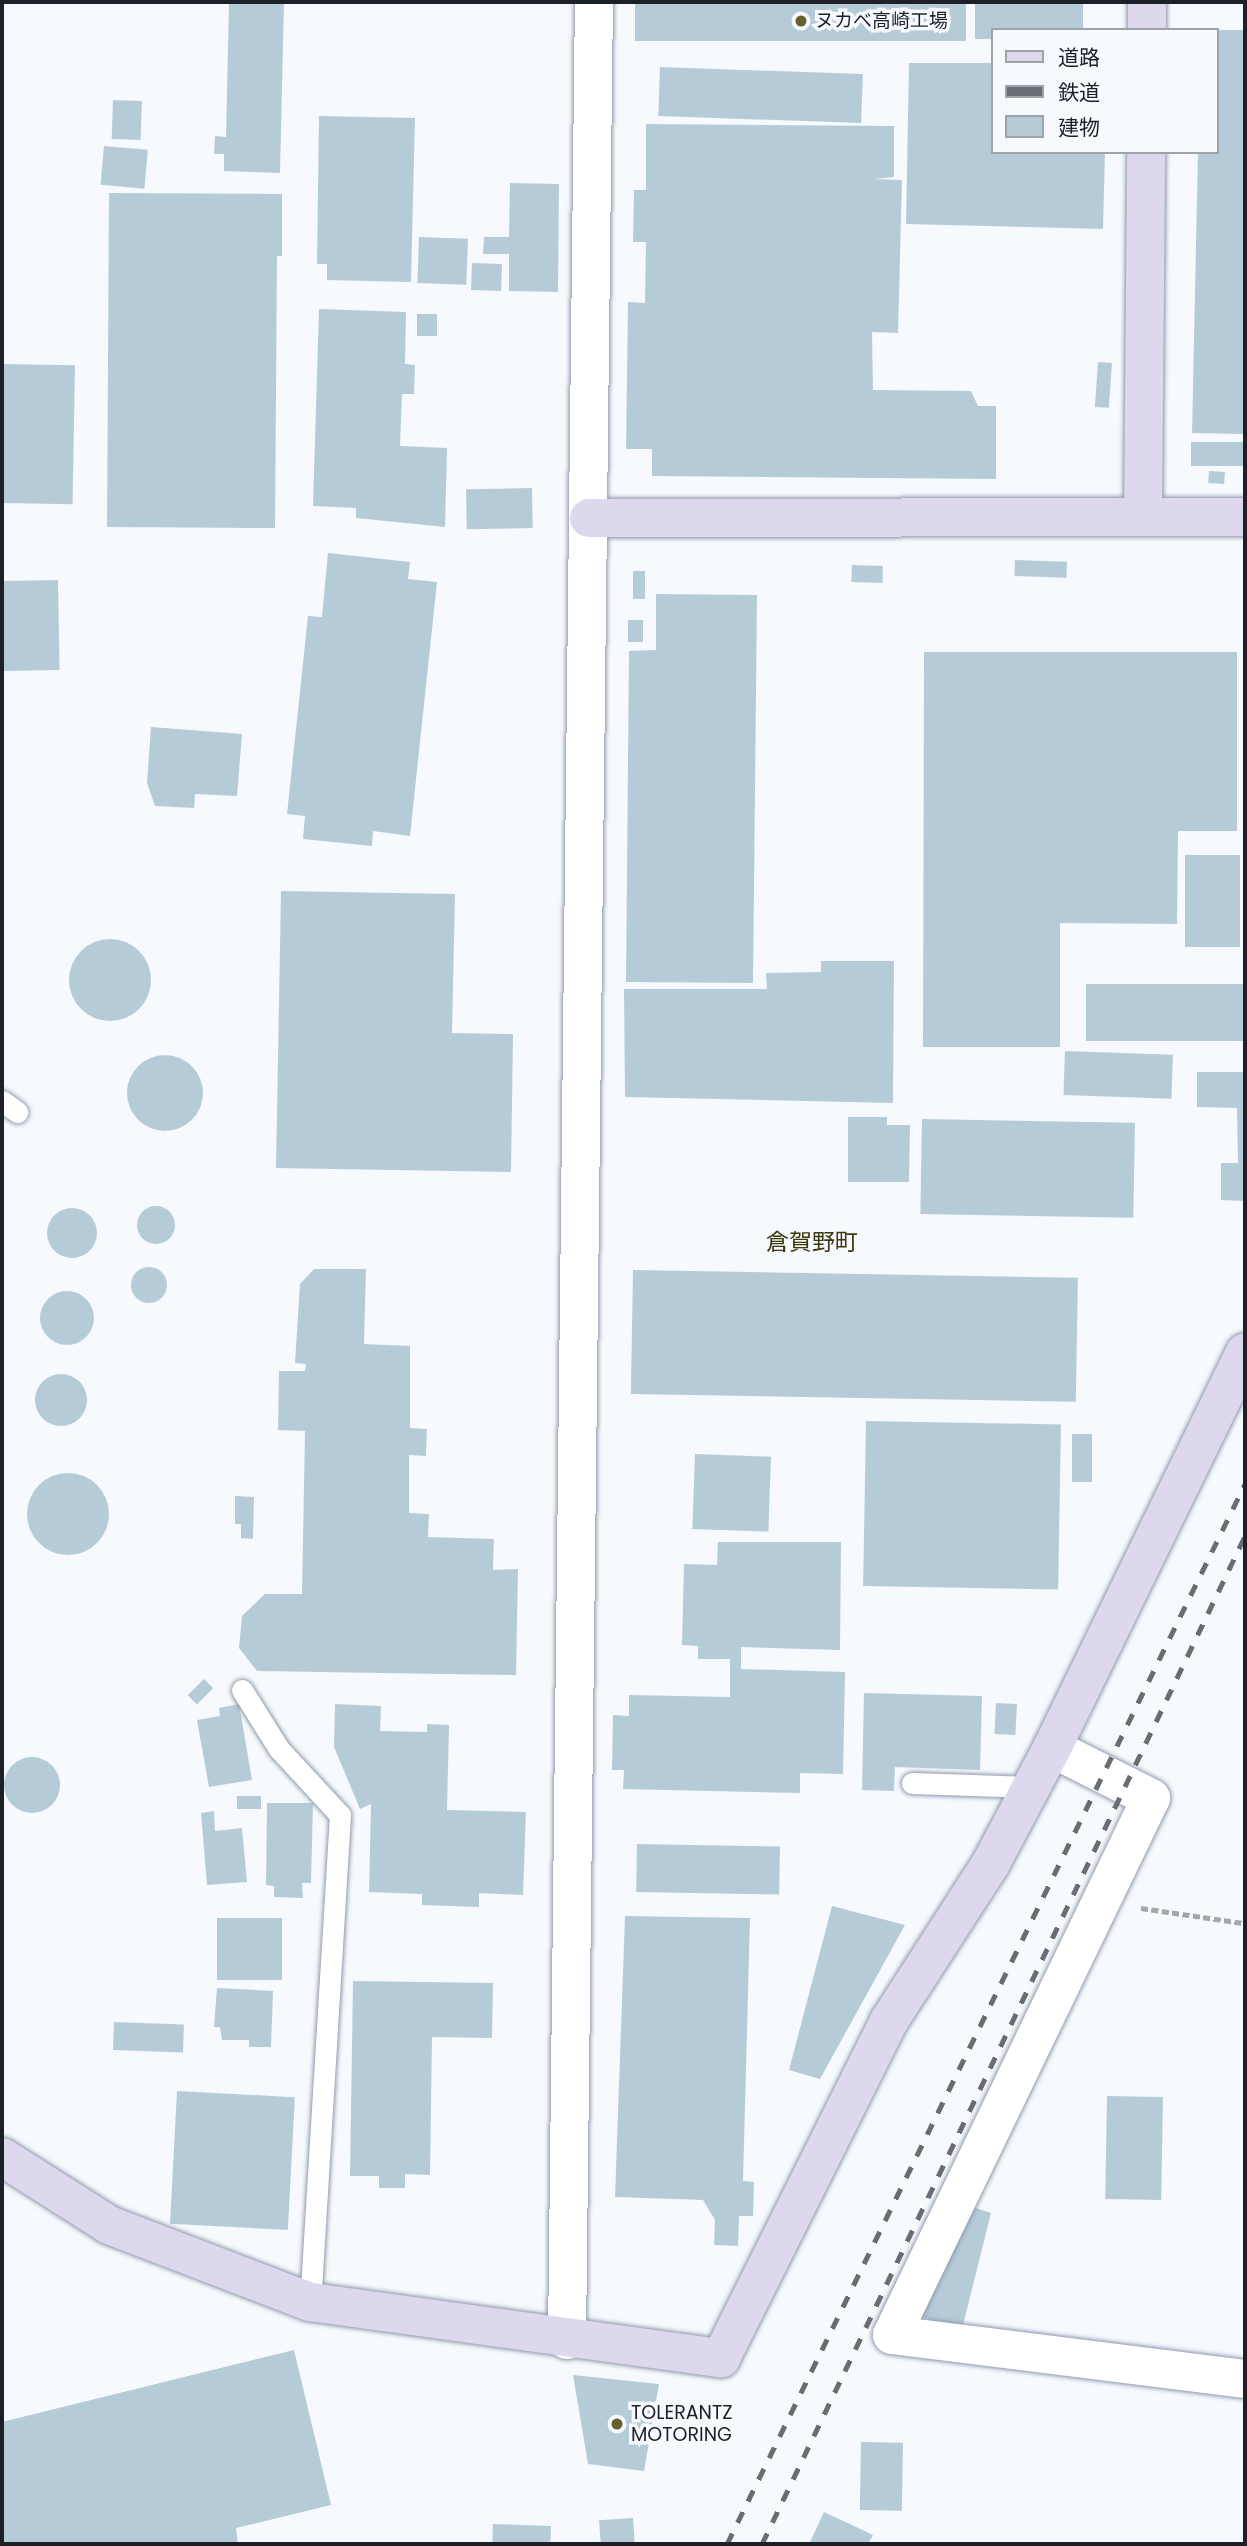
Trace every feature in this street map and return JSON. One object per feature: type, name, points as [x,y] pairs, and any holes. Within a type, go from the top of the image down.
[{"type":"street","points":[[567,2340],[594,2]]},
{"type":"street","points":[[1147,2],[1147,28]]},
{"type":"street","points":[[1143,516],[1146,154]]},
{"type":"street","points":[[589,519],[1245,517]]},
{"type":"street","points":[[2,2157],[108,2225],[310,2302],[567,2340],[721,2358],[889,2021],[989,1865],[1052,1748],[1245,1353]]},
{"type":"street","points":[[1052,1748],[1151,1798],[892,2336],[1245,2379]]},
{"type":"lane","points":[[242,1690],[279,1749],[340,1815],[310,2302]]},
{"type":"lane","points":[[912,1783],[1031,1787]]},
{"type":"path","points":[[1104,1896],[1125,1906],[1243,1923]]},
{"type":"building","points":[[229,2],[284,2],[280,173],[224,171],[224,154],[214,154],[215,136],[226,137]]},
{"type":"building","name":"ヌカべ高崎工場","points":[[635,2],[966,2],[966,41],[635,41]]},
{"type":"building","points":[[975,2],[1083,2],[1083,28],[992,28],[992,39],[975,39]]},
{"type":"building","points":[[1219,30],[1245,30],[1245,434],[1192,433],[1198,154],[1219,154]]},
{"type":"building","points":[[909,63],[992,63],[992,154],[1105,154],[1103,229],[906,224]]},
{"type":"building","points":[[660,67],[863,74],[861,123],[658,116]]},
{"type":"building","points":[[113,100],[142,101],[141,140],[112,139]]},
{"type":"building","points":[[319,116],[415,118],[411,282],[327,280],[327,264],[317,264]]},
{"type":"building","points":[[646,124],[894,126],[894,177],[875,179],[902,180],[898,333],[872,332],[873,390],[971,391],[978,406],[996,406],[996,479],[652,476],[652,449],[626,449],[628,302],[645,303],[646,242],[633,242],[634,190],[646,190]]},
{"type":"building","points":[[104,146],[148,150],[144,189],[101,185]]},
{"type":"building","points":[[510,183],[559,184],[558,292],[509,291],[509,254],[483,254],[484,237],[509,237]]},
{"type":"building","points":[[109,193],[282,194],[282,256],[277,256],[275,528],[107,527]]},
{"type":"building","points":[[419,237],[468,239],[466,285],[417,283]]},
{"type":"building","points":[[472,263],[502,264],[501,291],[471,290]]},
{"type":"building","points":[[319,309],[406,312],[405,364],[415,365],[414,394],[402,394],[400,446],[447,448],[445,527],[356,518],[356,508],[313,506]]},
{"type":"building","points":[[417,314],[437,314],[437,336],[417,336]]},
{"type":"building","points":[[1098,362],[1112,363],[1109,408],[1095,407]]},
{"type":"building","points":[[2,364],[75,365],[73,504],[2,503]]},
{"type":"building","points":[[1191,442],[1245,442],[1245,466],[1191,466]]},
{"type":"building","points":[[1209,471],[1225,472],[1224,484],[1208,483]]},
{"type":"building","points":[[532,488],[533,528],[467,529],[466,489]]},
{"type":"building","points":[[328,553],[410,562],[408,579],[437,582],[410,836],[373,831],[372,846],[303,839],[305,816],[287,814],[308,616],[322,617]]},
{"type":"building","points":[[1015,560],[1067,562],[1066,578],[1014,576]]},
{"type":"building","points":[[852,565],[883,566],[882,583],[851,582]]},
{"type":"building","points":[[633,571],[645,571],[645,599],[633,599]]},
{"type":"building","points":[[58,580],[60,670],[4,671],[2,581]]},
{"type":"building","points":[[656,594],[757,595],[753,983],[626,982],[629,651],[656,650]]},
{"type":"building","points":[[628,620],[643,620],[643,642],[628,642]]},
{"type":"building","points":[[924,652],[1237,652],[1237,831],[1178,831],[1177,924],[1060,923],[1060,1047],[923,1047]]},
{"type":"building","points":[[151,727],[242,734],[237,796],[195,794],[194,808],[155,806],[147,783]]},
{"type":"building","points":[[1185,855],[1240,855],[1240,947],[1185,947]]},
{"type":"building","points":[[281,891],[455,894],[452,1033],[513,1034],[511,1172],[276,1168]]},
{"type":"building","points":[[110,939],[126,942],[139,951],[148,964],[151,980],[148,996],[139,1009],[126,1018],[110,1021],[94,1018],[81,1009],[72,996],[69,980],[72,964],[81,951],[94,942]]},
{"type":"building","points":[[821,961],[894,961],[893,1103],[625,1097],[624,989],[767,989],[766,973],[821,972]]},
{"type":"building","points":[[1086,984],[1245,984],[1245,1041],[1086,1041]]},
{"type":"building","points":[[1065,1051],[1173,1055],[1171,1099],[1063,1095]]},
{"type":"building","points":[[165,1055],[180,1058],[192,1066],[200,1078],[203,1093],[200,1108],[192,1120],[180,1128],[165,1131],[150,1128],[138,1120],[130,1108],[127,1093],[130,1078],[138,1066],[150,1058]]},
{"type":"building","points":[[1197,1072],[1245,1072],[1245,1201],[1221,1200],[1221,1163],[1238,1163],[1237,1108],[1197,1107]]},
{"type":"building","points":[[848,1117],[887,1117],[887,1125],[910,1125],[909,1182],[848,1182]]},
{"type":"building","points":[[922,1119],[1135,1123],[1133,1218],[920,1214]]},
{"type":"building","points":[[156,1206],[169,1212],[175,1225],[169,1238],[156,1244],[143,1238],[137,1225],[143,1212]]},
{"type":"building","points":[[72,1208],[90,1215],[97,1233],[90,1251],[72,1258],[54,1251],[47,1233],[54,1215]]},
{"type":"building","points":[[149,1267],[162,1272],[167,1285],[162,1298],[149,1303],[136,1298],[131,1285],[136,1272]]},
{"type":"building","points":[[314,1269],[366,1269],[364,1344],[410,1346],[410,1428],[427,1429],[426,1456],[409,1455],[409,1513],[429,1514],[428,1537],[494,1539],[493,1570],[518,1569],[516,1675],[257,1671],[239,1648],[242,1616],[265,1594],[302,1594],[305,1431],[278,1430],[279,1371],[305,1371],[306,1364],[295,1363],[300,1284]]},
{"type":"building","points":[[633,1270],[1078,1278],[1076,1402],[631,1394]]},
{"type":"building","points":[[67,1291],[86,1299],[94,1318],[86,1337],[67,1345],[48,1337],[40,1318],[48,1299]]},
{"type":"building","points":[[61,1374],[71,1376],[79,1382],[85,1390],[85,1410],[79,1418],[71,1424],[61,1426],[51,1424],[43,1418],[37,1410],[35,1400],[37,1390],[43,1382],[51,1376]]},
{"type":"building","points":[[866,1421],[1061,1424],[1058,1589],[863,1586]]},
{"type":"building","points":[[1072,1434],[1092,1434],[1092,1482],[1072,1482]]},
{"type":"building","points":[[695,1454],[771,1457],[768,1532],[692,1529]]},
{"type":"building","points":[[60,1473],[76,1473],[91,1480],[102,1491],[109,1506],[106,1530],[97,1543],[76,1555],[60,1555],[45,1548],[34,1537],[27,1522],[27,1506],[34,1491],[45,1480]]},
{"type":"building","points":[[235,1496],[254,1497],[253,1539],[241,1538],[241,1524],[235,1524]]},
{"type":"building","points":[[718,1542],[841,1542],[840,1650],[741,1647],[741,1669],[845,1672],[843,1774],[800,1773],[800,1793],[623,1789],[624,1770],[612,1770],[613,1715],[629,1716],[629,1695],[730,1697],[730,1659],[698,1659],[698,1646],[682,1645],[684,1564],[717,1565]]},
{"type":"building","points":[[204,1679],[213,1688],[197,1704],[188,1695]]},
{"type":"building","points":[[864,1693],[982,1696],[980,1770],[895,1767],[894,1791],[862,1790]]},
{"type":"building","points":[[996,1703],[1017,1704],[1015,1735],[994,1734]]},
{"type":"building","points":[[239,1704],[252,1780],[209,1787],[197,1720],[220,1716],[219,1708]]},
{"type":"building","points":[[335,1704],[381,1706],[380,1731],[427,1732],[427,1724],[449,1725],[447,1810],[526,1812],[523,1895],[479,1893],[479,1907],[422,1905],[422,1894],[369,1892],[371,1804],[360,1809],[334,1747]]},
{"type":"building","points":[[32,1757],[43,1759],[52,1765],[58,1774],[58,1796],[52,1805],[43,1811],[32,1813],[21,1811],[12,1805],[6,1796],[4,1785],[6,1774],[12,1765],[21,1759]]},
{"type":"building","points":[[237,1796],[261,1796],[261,1809],[237,1809]]},
{"type":"building","points":[[267,1803],[313,1803],[311,1883],[302,1883],[303,1898],[274,1897],[274,1886],[266,1885]]},
{"type":"building","points":[[214,1811],[215,1831],[242,1828],[247,1882],[207,1885],[201,1813]]},
{"type":"building","points":[[637,1844],[780,1846],[779,1894],[636,1892]]},
{"type":"building","points":[[832,1906],[905,1925],[820,2079],[789,2070]]},
{"type":"building","points":[[625,1916],[750,1918],[743,2181],[754,2182],[753,2216],[739,2216],[738,2246],[714,2245],[715,2220],[703,2200],[615,2197]]},
{"type":"building","points":[[217,1918],[282,1918],[282,1980],[217,1980]]},
{"type":"building","points":[[353,1981],[493,1983],[492,2038],[432,2037],[430,2175],[405,2174],[405,2188],[379,2188],[379,2176],[350,2176]]},
{"type":"building","points":[[217,1988],[273,1991],[271,2047],[249,2047],[249,2040],[222,2040],[220,2027],[214,2027]]},
{"type":"building","points":[[114,2022],[184,2024],[183,2052],[113,2050]]},
{"type":"building","points":[[177,2091],[295,2097],[288,2230],[170,2224]]},
{"type":"building","points":[[1107,2096],[1163,2097],[1161,2200],[1105,2199]]},
{"type":"building","points":[[970,2206],[991,2213],[961,2333],[917,2314]]},
{"type":"building","points":[[294,2350],[331,2505],[236,2528],[238,2544],[2,2544],[2,2422]]},
{"type":"building","name":"TOLERANTZ MOTORING","points":[[573,2375],[659,2384],[644,2471],[588,2464]]},
{"type":"building","points":[[861,2442],[903,2443],[902,2511],[860,2510]]},
{"type":"building","points":[[824,2512],[873,2535],[868,2544],[809,2544]]},
{"type":"building","points":[[633,2518],[635,2544],[601,2544],[599,2520]]},
{"type":"building","points":[[493,2524],[551,2526],[550,2544],[492,2544]]},
{"type":"railway","points":[[727,2544],[1245,1484]]},
{"type":"railway","points":[[762,2544],[1245,1536]]},
{"type":"place","name":"ヌカべ高崎工場","points":[[801,21]]},
{"type":"place","name":"TOLERANTZ MOTORING","points":[[617,2424]]},
{"type":"district","name":"倉賀野町","points":[[812,1242]]}]
